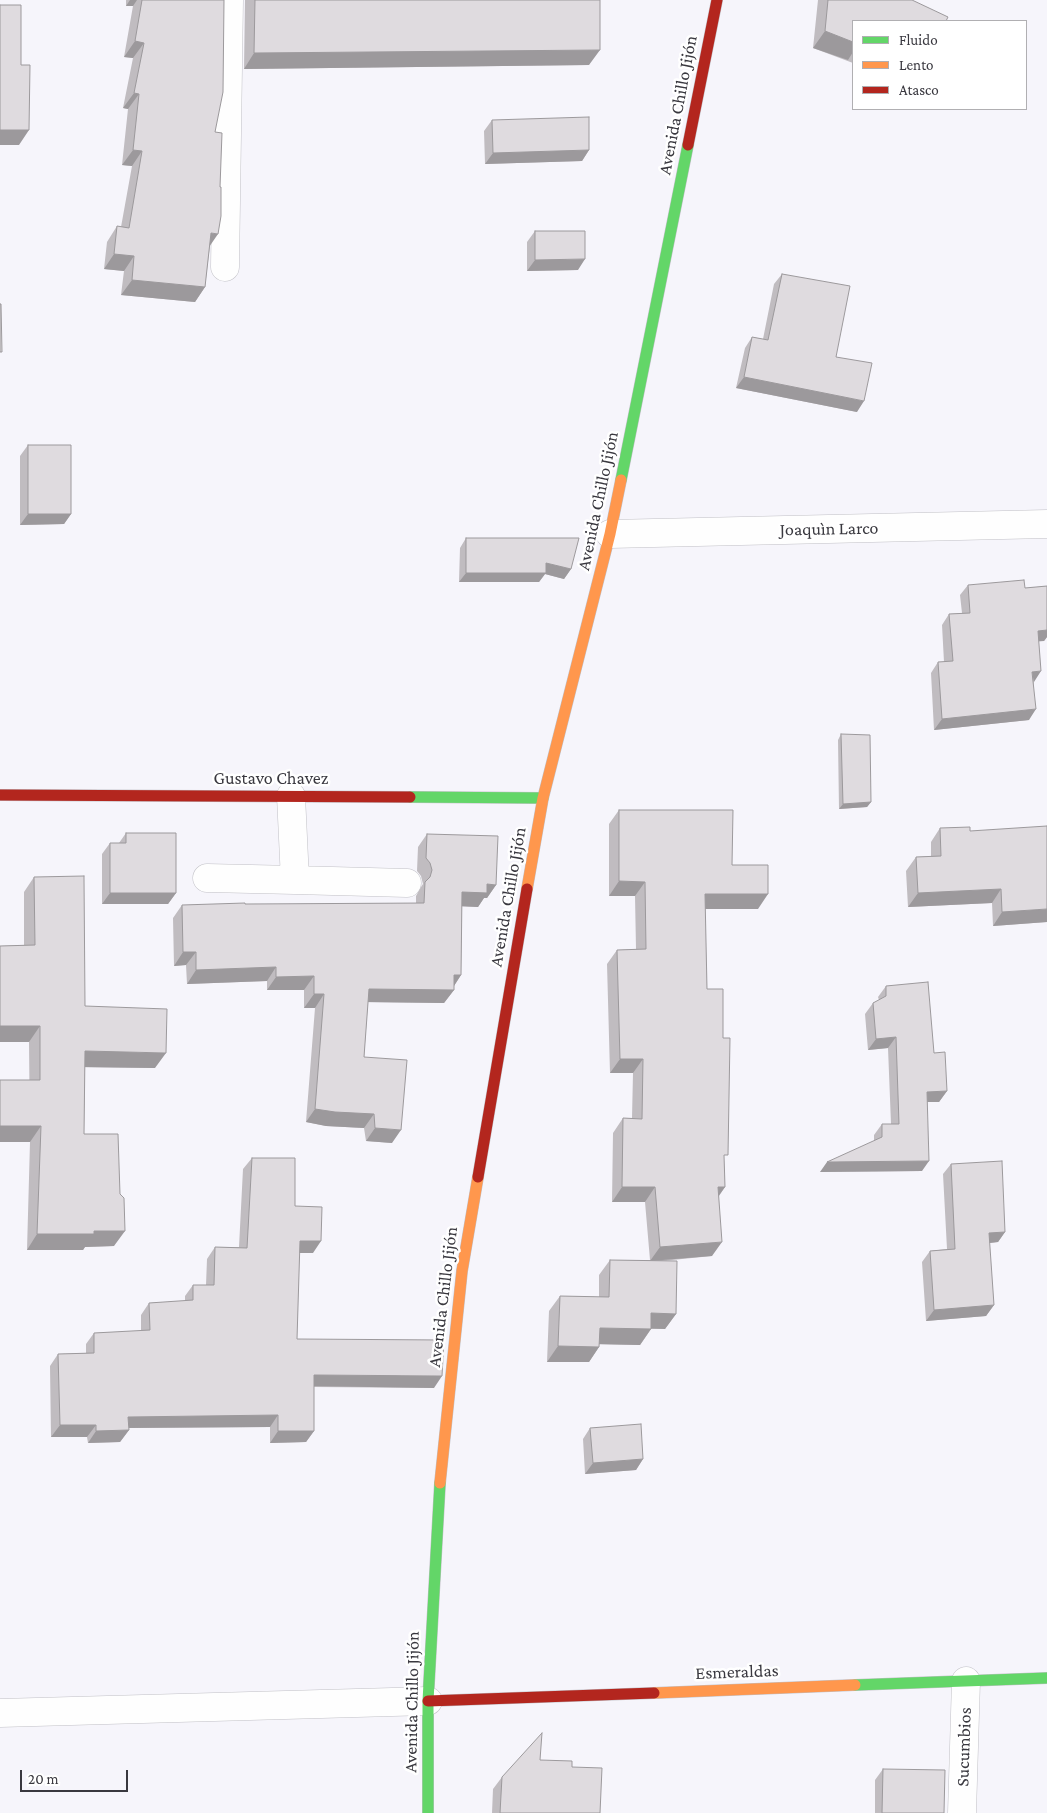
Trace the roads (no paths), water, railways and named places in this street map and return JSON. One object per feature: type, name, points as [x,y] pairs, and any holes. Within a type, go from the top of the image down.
[{"type":"street","points":[[225,267],[229,0]]},
{"type":"street","name":"Avenida Chillo Jijón","points":[[428,1813],[428,1701],[439,1489],[462,1271],[542,798],[610,534],[717,0]]},
{"type":"street","name":"Joaquìn Larco","points":[[610,534],[1047,524]]},
{"type":"street","name":"Gustavo Chavez","points":[[0,795],[542,798]]},
{"type":"street","points":[[291,796],[295,880]]},
{"type":"street","points":[[207,878],[406,883]]},
{"type":"street","name":"Esmeraldas","points":[[428,1701],[1047,1678]]},
{"type":"street","name":"Sucumbios","points":[[962,1813],[966,1681]]},
{"type":"street","points":[[0,1712],[428,1701]]}]
